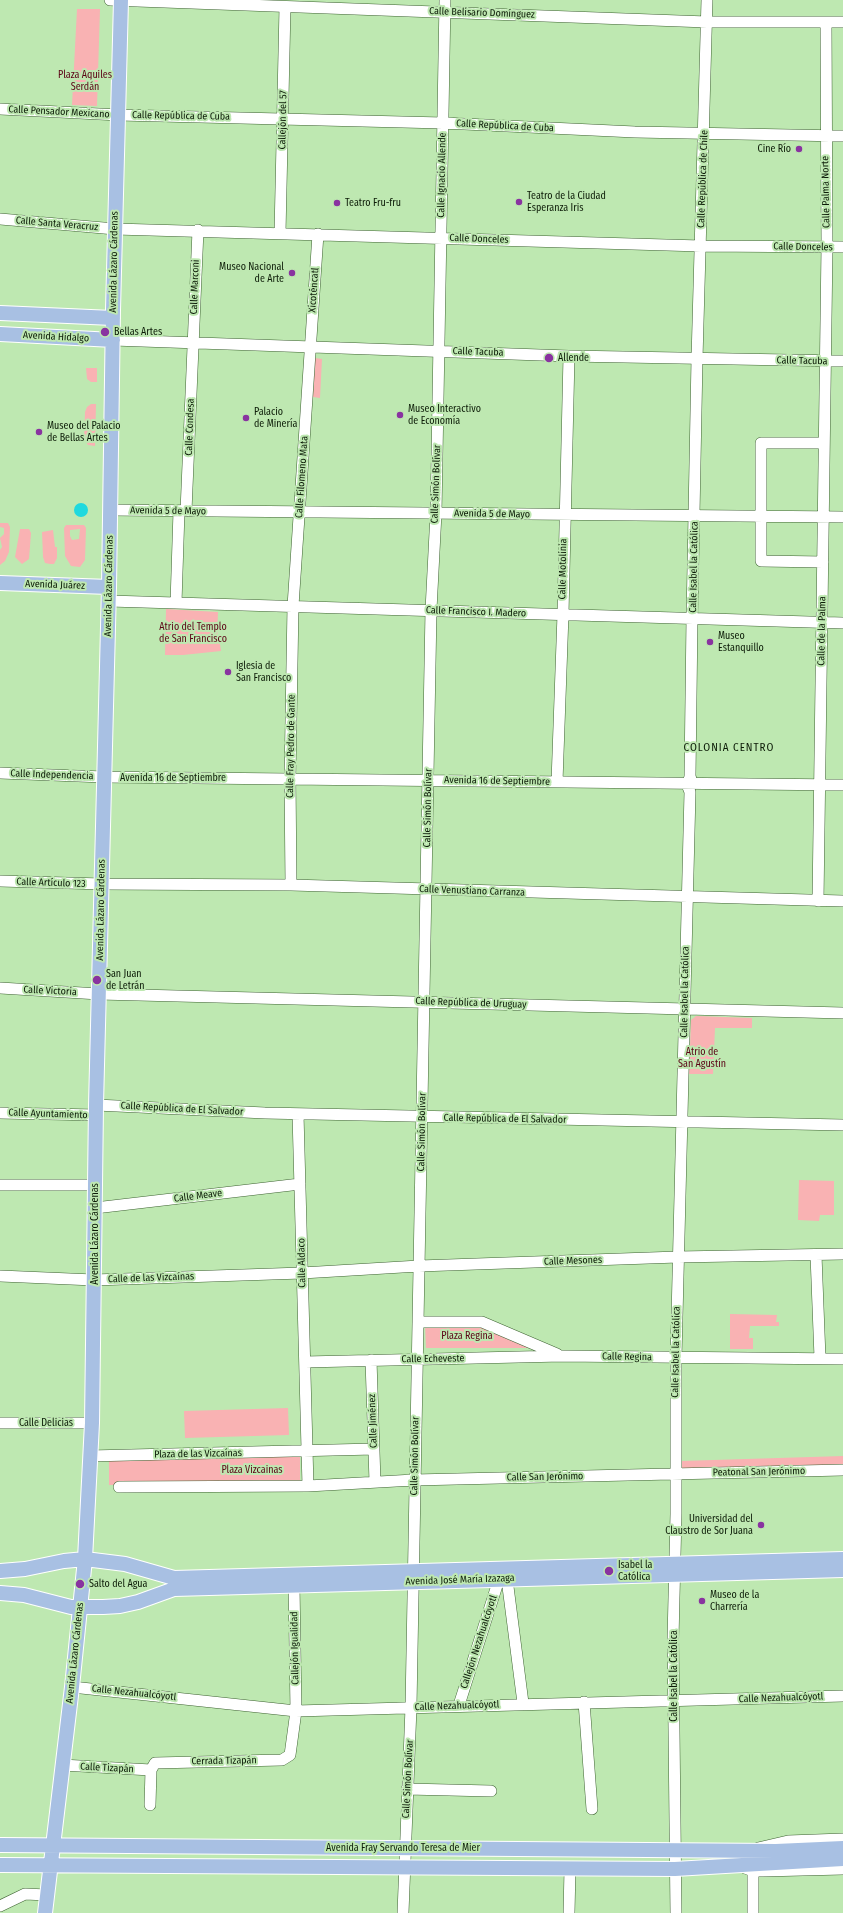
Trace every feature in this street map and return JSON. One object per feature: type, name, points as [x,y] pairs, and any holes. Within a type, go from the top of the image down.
[{"type":"main road","name":"Avenida Lázaro Cárdenas","points":[[45,1913],[72,1687],[85,1559],[92,1423],[96,1110],[111,510],[115,229],[122,0]]},
{"type":"main road","points":[[0,313],[113,318]]},
{"type":"main road","name":"Avenida Hidalgo","points":[[0,334],[113,340]]},
{"type":"main road","name":"Avenida Juárez","points":[[0,583],[109,594]]},
{"type":"main road","name":"Avenida José María Izazaga","points":[[0,1571],[25,1569],[64,1561],[85,1559],[125,1564],[174,1578],[413,1576],[675,1569],[843,1570]]},
{"type":"main road","name":"Avenida José María Izazaga","points":[[0,1592],[24,1595],[57,1604],[80,1607],[120,1606],[138,1602],[174,1589],[294,1585],[413,1576],[503,1579],[843,1559]]},
{"type":"main road","name":"Avenida Fray Servando Teresa de Mier","points":[[0,1845],[675,1850],[843,1848]]},
{"type":"main road","name":"Avenida Fray Servando Teresa de Mier","points":[[0,1865],[675,1869],[737,1864],[843,1859]]},
{"type":"street","name":"Calle Belisario Domínguez","points":[[110,0],[285,7],[445,11],[707,22],[843,22]]},
{"type":"street","name":"Calle Ignacio Allende","points":[[439,350],[445,0]]},
{"type":"street","name":"Calle República de Chile","points":[[697,359],[707,0]]},
{"type":"street","name":"Callejón del 57","points":[[280,233],[285,7]]},
{"type":"street","name":"Calle Palma Norte","points":[[826,22],[826,361]]},
{"type":"street","name":"Calle Pensador Mexicano","points":[[0,109],[119,115]]},
{"type":"street","name":"Calle República de Cuba","points":[[119,115],[443,123],[704,133],[843,136]]},
{"type":"street","name":"Calle Santa Veracruz","points":[[0,219],[115,229]]},
{"type":"street","name":"Calle Donceles","points":[[115,229],[198,230],[701,246],[843,248]]},
{"type":"street","name":"Calle Marconi","points":[[193,343],[198,230]]},
{"type":"street","name":"Xicoténcatl","points":[[311,347],[318,234]]},
{"type":"street","name":"Calle Tacuba","points":[[113,340],[439,350],[568,356],[843,361]]},
{"type":"street","name":"Calle Condesa","points":[[176,603],[193,343]]},
{"type":"street","name":"Calle Filomeno Mata","points":[[294,606],[311,347]]},
{"type":"street","name":"Calle Simón Bolívar","points":[[403,1913],[404,1848],[411,1707],[431,610],[436,514],[439,350]]},
{"type":"street","name":"Calle Motolinia","points":[[556,782],[563,614],[568,356]]},
{"type":"street","name":"Calle Isabel la Católica","points":[[676,1913],[674,1701],[676,1358],[690,783],[697,359]]},
{"type":"street","name":"Calle de la Palma","points":[[818,901],[821,785],[826,361]]},
{"type":"street","points":[[823,562],[761,562],[761,443],[824,443]]},
{"type":"street","name":"Avenida 5 de Mayo","points":[[111,510],[843,517]]},
{"type":"street","name":"Calle Francisco I. Madero","points":[[109,594],[176,603],[843,623]]},
{"type":"street","name":"Calle Fray Pedro de Gante","points":[[291,885],[290,778],[294,606]]},
{"type":"street","name":"Calle Independencia","points":[[0,773],[104,777]]},
{"type":"street","name":"Avenida 16 de Septiembre","points":[[104,777],[843,785]]},
{"type":"street","name":"Calle Artículo 123","points":[[0,881],[102,884]]},
{"type":"street","name":"Calle Venustiano Carranza","points":[[102,884],[291,885],[687,898],[843,901]]},
{"type":"street","name":"Calle Victoria","points":[[0,988],[99,994]]},
{"type":"street","name":"Calle República de Uruguay","points":[[99,994],[424,1001],[843,1013]]},
{"type":"street","name":"Calle Ayuntamiento","points":[[0,1113],[96,1110]]},
{"type":"street","name":"Calle República de El Salvador","points":[[96,1110],[843,1125]]},
{"type":"street","name":"Calle Aldaco","points":[[298,1114],[308,1486]]},
{"type":"street","name":"Calle Meave","points":[[95,1208],[300,1184]]},
{"type":"street","points":[[0,1185],[95,1185]]},
{"type":"street","name":"Calle Mesones","points":[[302,1273],[419,1266],[678,1257],[843,1254]]},
{"type":"street","points":[[816,1255],[820,1358]]},
{"type":"street","name":"Calle de las Vizcaínas","points":[[0,1276],[94,1280],[302,1273]]},
{"type":"street","name":"Calle Regina","points":[[418,1322],[482,1322],[562,1356],[843,1359]]},
{"type":"street","name":"Calle Echeveste","points":[[304,1362],[562,1356]]},
{"type":"street","name":"Calle Jiménez","points":[[371,1360],[375,1482]]},
{"type":"street","name":"Calle Delicias","points":[[0,1423],[92,1423]]},
{"type":"street","name":"Plaza de las Vizcaínas","points":[[90,1456],[374,1449]]},
{"type":"street","name":"Peatonal San Jerónimo","points":[[676,1474],[843,1470]]},
{"type":"street","name":"Calle San Jerónimo","points":[[414,1480],[676,1474]]},
{"type":"street","points":[[119,1487],[308,1486],[414,1480]]},
{"type":"street","points":[[503,1579],[523,1704]]},
{"type":"street","name":"Callejón Nezahualcóyotl","points":[[459,1705],[503,1579]]},
{"type":"street","name":"Callejón Igualidad","points":[[294,1585],[296,1711]]},
{"type":"street","name":"Calle Nezahualcóyotl","points":[[72,1687],[296,1711],[459,1705],[843,1696]]},
{"type":"street","points":[[584,1702],[592,1809]]},
{"type":"street","name":"Cerrada Tizapán","points":[[151,1770],[155,1763],[159,1762],[287,1759],[292,1751],[296,1711]]},
{"type":"street","name":"Calle Tizapán","points":[[62,1765],[151,1770]]},
{"type":"street","points":[[150,1805],[151,1770]]},
{"type":"street","points":[[408,1789],[491,1791]]},
{"type":"street","name":"Avenida Fray Servando Teresa de Mier","points":[[752,1850],[788,1841],[843,1840]]},
{"type":"street","name":"Avenida Fray Servando Teresa de Mier","points":[[737,1864],[753,1871],[843,1869]]},
{"type":"street","points":[[569,1913],[570,1869]]},
{"type":"street","points":[[753,1871],[753,1913]]},
{"type":"street","points":[[0,1906],[25,1894],[47,1895]]},
{"type":"green space","name":"Plaza Aquiles Serdán","points":[[77,9],[100,9],[97,106],[72,105]]},
{"type":"green space","points":[[315,358],[322,359],[320,398],[313,397]]},
{"type":"green space","points":[[86,368],[97,368],[97,382],[91,382],[87,379]]},
{"type":"green space","points":[[91,404],[96,404],[95,446],[88,445],[84,439],[85,412],[87,407]]},
{"type":"green space","points":[[0,523],[8,523],[10,527],[9,552],[5,561],[0,565],[0,550],[2,547],[0,538],[4,534],[4,528],[0,527]]},
{"type":"green space","points":[[66,525],[84,525],[86,528],[85,560],[80,567],[71,566],[65,556],[64,528]],"holes":[[[80,529],[79,539],[72,540],[70,530]]]},
{"type":"green space","points":[[20,529],[29,529],[31,533],[29,559],[22,564],[15,557]]},
{"type":"green space","points":[[53,530],[55,547],[57,547],[57,558],[54,564],[50,564],[45,563],[43,557],[42,532]]},
{"type":"green space","name":"Atrio del Templo de San Francisco","points":[[166,609],[218,612],[217,643],[220,644],[221,651],[183,655],[165,655]]},
{"type":"green space","name":"Atrio de San Agustín","points":[[696,1016],[752,1018],[752,1028],[715,1028],[713,1074],[689,1074],[691,1020]]},
{"type":"green space","points":[[799,1180],[834,1181],[834,1215],[820,1215],[819,1221],[798,1220]]},
{"type":"green space","points":[[730,1314],[777,1315],[776,1322],[779,1322],[779,1326],[750,1326],[749,1338],[753,1338],[753,1349],[730,1349]]},
{"type":"green space","name":"Plaza Regina","points":[[425,1324],[482,1325],[535,1348],[426,1348]]},
{"type":"green space","points":[[288,1408],[289,1435],[185,1438],[184,1411]]},
{"type":"green space","name":"Plaza Vizcainas","points":[[300,1456],[300,1481],[109,1485],[109,1460]]},
{"type":"green space","points":[[843,1456],[843,1473],[681,1476],[681,1461]]},
{"type":"water","points":[[78,503],[84,503],[88,507],[88,513],[84,517],[78,517],[74,513],[74,507]]},
{"type":"place","name":"Cine Río","points":[[799,149]]},
{"type":"place","name":"Teatro de la Ciudad Esperanza Iris","points":[[519,202]]},
{"type":"place","name":"Teatro Fru-fru","points":[[337,203]]},
{"type":"place","name":"Museo Nacional de Arte","points":[[292,273]]},
{"type":"place","name":"Bellas Artes","points":[[105,332]]},
{"type":"place","name":"Allende","points":[[549,358]]},
{"type":"place","name":"Museo Interactivo de Economía","points":[[400,415]]},
{"type":"place","name":"Palacio de Minería","points":[[246,418]]},
{"type":"place","name":"Museo del Palacio de Bellas Artes","points":[[39,432]]},
{"type":"place","name":"Museo Estanquillo","points":[[710,642]]},
{"type":"place","name":"Iglesia de San Francisco","points":[[228,672]]},
{"type":"place","name":"San Juan de Letrán","points":[[97,980]]},
{"type":"place","name":"Universidad del Claustro de Sor Juana","points":[[761,1525]]},
{"type":"place","name":"Isabel la Católica","points":[[609,1571]]},
{"type":"place","name":"Salto del Agua","points":[[80,1584]]},
{"type":"place","name":"Museo de la Charrería","points":[[702,1601]]},
{"type":"district","name":"COLONIA CENTRO","points":[[729,748]]}]
